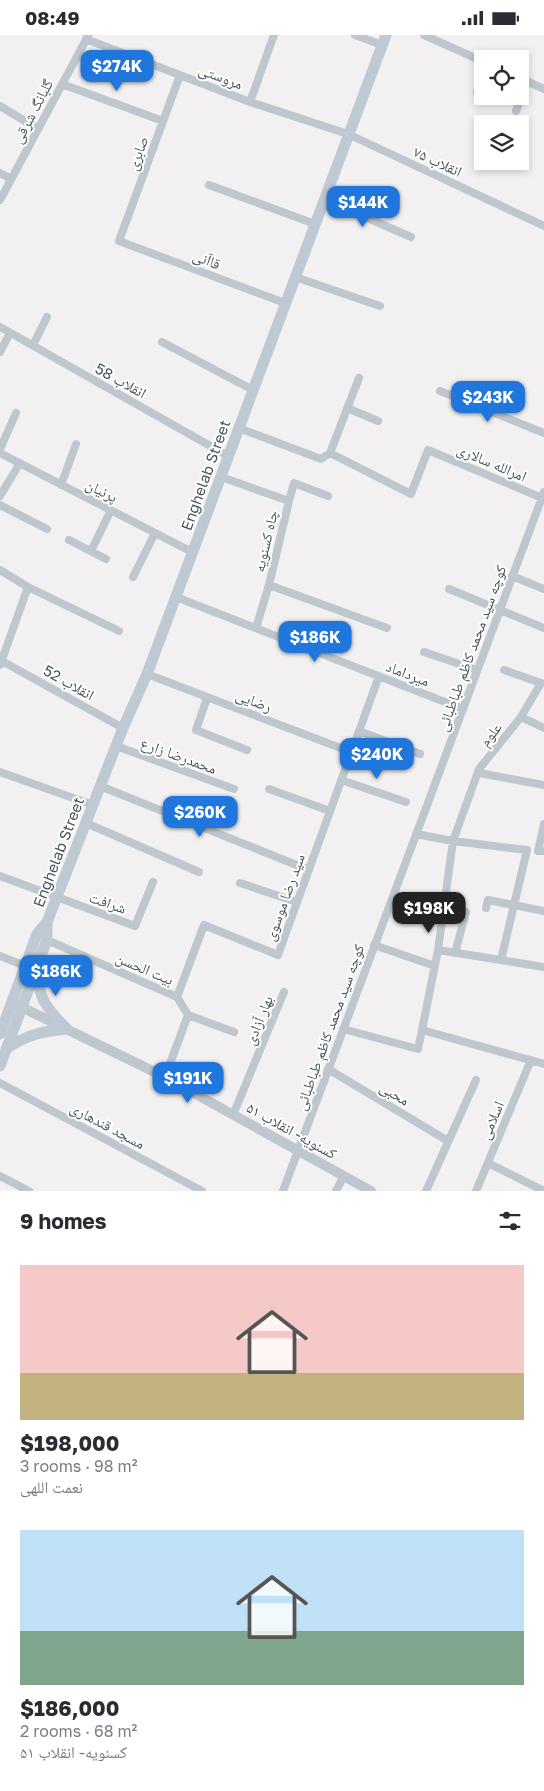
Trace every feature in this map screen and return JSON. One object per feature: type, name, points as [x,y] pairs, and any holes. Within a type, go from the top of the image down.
[{"type":"main road","name":"Enghelab Street","points":[[0,1066],[22,1007],[37,934],[47,922],[123,728],[147,675],[384,40]]},
{"type":"main road","name":"Enghelab Street","points":[[0,1033],[11,1003],[47,940],[47,922]]},
{"type":"main road","points":[[31,968],[43,1001],[50,1012],[67,1029]]},
{"type":"main road","points":[[6,1049],[19,1040],[33,1035],[67,1029]]},
{"type":"street","points":[[250,102],[274,35]]},
{"type":"street","points":[[355,35],[384,40]]},
{"type":"street","points":[[424,35],[474,57]]},
{"type":"street","name":"مروستی","points":[[87,37],[250,102],[348,134]]},
{"type":"street","name":"گلبانگ شرقی","points":[[0,199],[87,37]]},
{"type":"street","name":"صابری","points":[[119,241],[180,75]]},
{"type":"street","points":[[529,83],[544,89]]},
{"type":"street","points":[[62,84],[163,121]]},
{"type":"street","points":[[516,111],[517,105]]},
{"type":"street","points":[[0,106],[38,129]]},
{"type":"street","name":"انقلاب ۷۵","points":[[348,134],[544,226]]},
{"type":"street","points":[[0,173],[11,179]]},
{"type":"street","points":[[209,185],[315,224]]},
{"type":"street","points":[[324,199],[412,237]]},
{"type":"street","name":"قاآنی","points":[[119,241],[285,303]]},
{"type":"street","points":[[295,277],[380,306]]},
{"type":"street","points":[[33,345],[47,317]]},
{"type":"street","name":"انقلاب 58","points":[[0,327],[228,456]]},
{"type":"street","points":[[0,352],[10,333]]},
{"type":"street","points":[[162,342],[253,390]]},
{"type":"street","points":[[330,453],[359,378]]},
{"type":"street","points":[[440,391],[544,433]]},
{"type":"street","points":[[347,408],[378,421]]},
{"type":"street","points":[[0,449],[16,413]]},
{"type":"street","name":"امرالله سالاری","points":[[239,428],[321,459],[330,453],[411,494],[428,450],[543,495]]},
{"type":"street","points":[[61,485],[76,444]]},
{"type":"street","name":"پرنیان","points":[[0,453],[192,552]]},
{"type":"street","points":[[0,496],[20,463]]},
{"type":"street","name":"چاه کسنویه","points":[[221,477],[289,501],[269,585],[256,628]]},
{"type":"street","points":[[289,501],[294,483],[328,496]]},
{"type":"street","name":"کوچه سید محمد کاظم طباطبائی","points":[[298,1151],[543,495]]},
{"type":"street","points":[[0,505],[47,529]]},
{"type":"street","points":[[90,551],[111,510]]},
{"type":"street","points":[[133,577],[155,533]]},
{"type":"street","points":[[69,540],[106,559]]},
{"type":"street","points":[[0,570],[28,587],[119,631]]},
{"type":"street","points":[[512,576],[544,589]]},
{"type":"street","points":[[269,585],[386,627]]},
{"type":"street","points":[[0,662],[28,587]]},
{"type":"street","points":[[448,589],[544,628]]},
{"type":"street","name":"میرداماد","points":[[176,597],[463,709]]},
{"type":"street","points":[[424,652],[477,670]]},
{"type":"street","name":"انقلاب 52","points":[[0,662],[123,728]]},
{"type":"street","name":"علوم","points":[[343,1029],[418,1049],[438,950],[453,841],[479,769],[521,717],[540,683],[504,670]]},
{"type":"street","name":"رضایی","points":[[147,675],[351,752]]},
{"type":"street","name":"سید رضا موسوی","points":[[177,997],[204,925],[278,955],[379,676]]},
{"type":"street","points":[[208,697],[196,730],[247,750]]},
{"type":"street","points":[[521,717],[544,728]]},
{"type":"street","points":[[359,731],[420,754]]},
{"type":"street","name":"محمدرضا زارع","points":[[116,746],[234,789]]},
{"type":"street","points":[[0,772],[93,805]]},
{"type":"street","points":[[479,773],[544,785]]},
{"type":"street","points":[[341,780],[406,802]]},
{"type":"street","points":[[100,786],[309,870]]},
{"type":"street","points":[[269,789],[330,811]]},
{"type":"street","points":[[86,823],[199,872]]},
{"type":"street","points":[[416,834],[453,841],[541,851],[544,824]]},
{"type":"street","points":[[501,960],[527,850]]},
{"type":"street","points":[[0,877],[56,898]]},
{"type":"street","name":"شرافت","points":[[56,898],[135,925],[153,882]]},
{"type":"street","points":[[240,883],[297,902]]},
{"type":"street","points":[[486,908],[488,900],[544,911]]},
{"type":"street","points":[[455,953],[466,912]]},
{"type":"street","name":"بیت الحسن","points":[[47,940],[177,997]]},
{"type":"street","points":[[374,945],[435,966]]},
{"type":"street","points":[[438,950],[544,967]]},
{"type":"street","points":[[0,956],[31,968]]},
{"type":"street","name":"بهار آزادی","points":[[233,1115],[284,992]]},
{"type":"street","points":[[177,997],[188,1015],[234,1032]]},
{"type":"street","name":"کسنویه- انقلاب ۵۱","points":[[11,1003],[165,1077],[371,1191]]},
{"type":"street","points":[[165,1077],[188,1015]]},
{"type":"street","points":[[422,1030],[544,1064]]},
{"type":"street","name":"اسلامی","points":[[476,1191],[532,1060]]},
{"type":"street","name":"محبی","points":[[328,1069],[448,1141]]},
{"type":"street","points":[[426,1191],[476,1080]]},
{"type":"street","name":"مسجد قندهاری","points":[[0,1083],[202,1191]]},
{"type":"street","points":[[283,1191],[298,1151]]},
{"type":"street","points":[[488,1163],[544,1191]]},
{"type":"street","points":[[0,1176],[29,1191]]},
{"type":"street","points":[[336,1191],[344,1176]]}]
